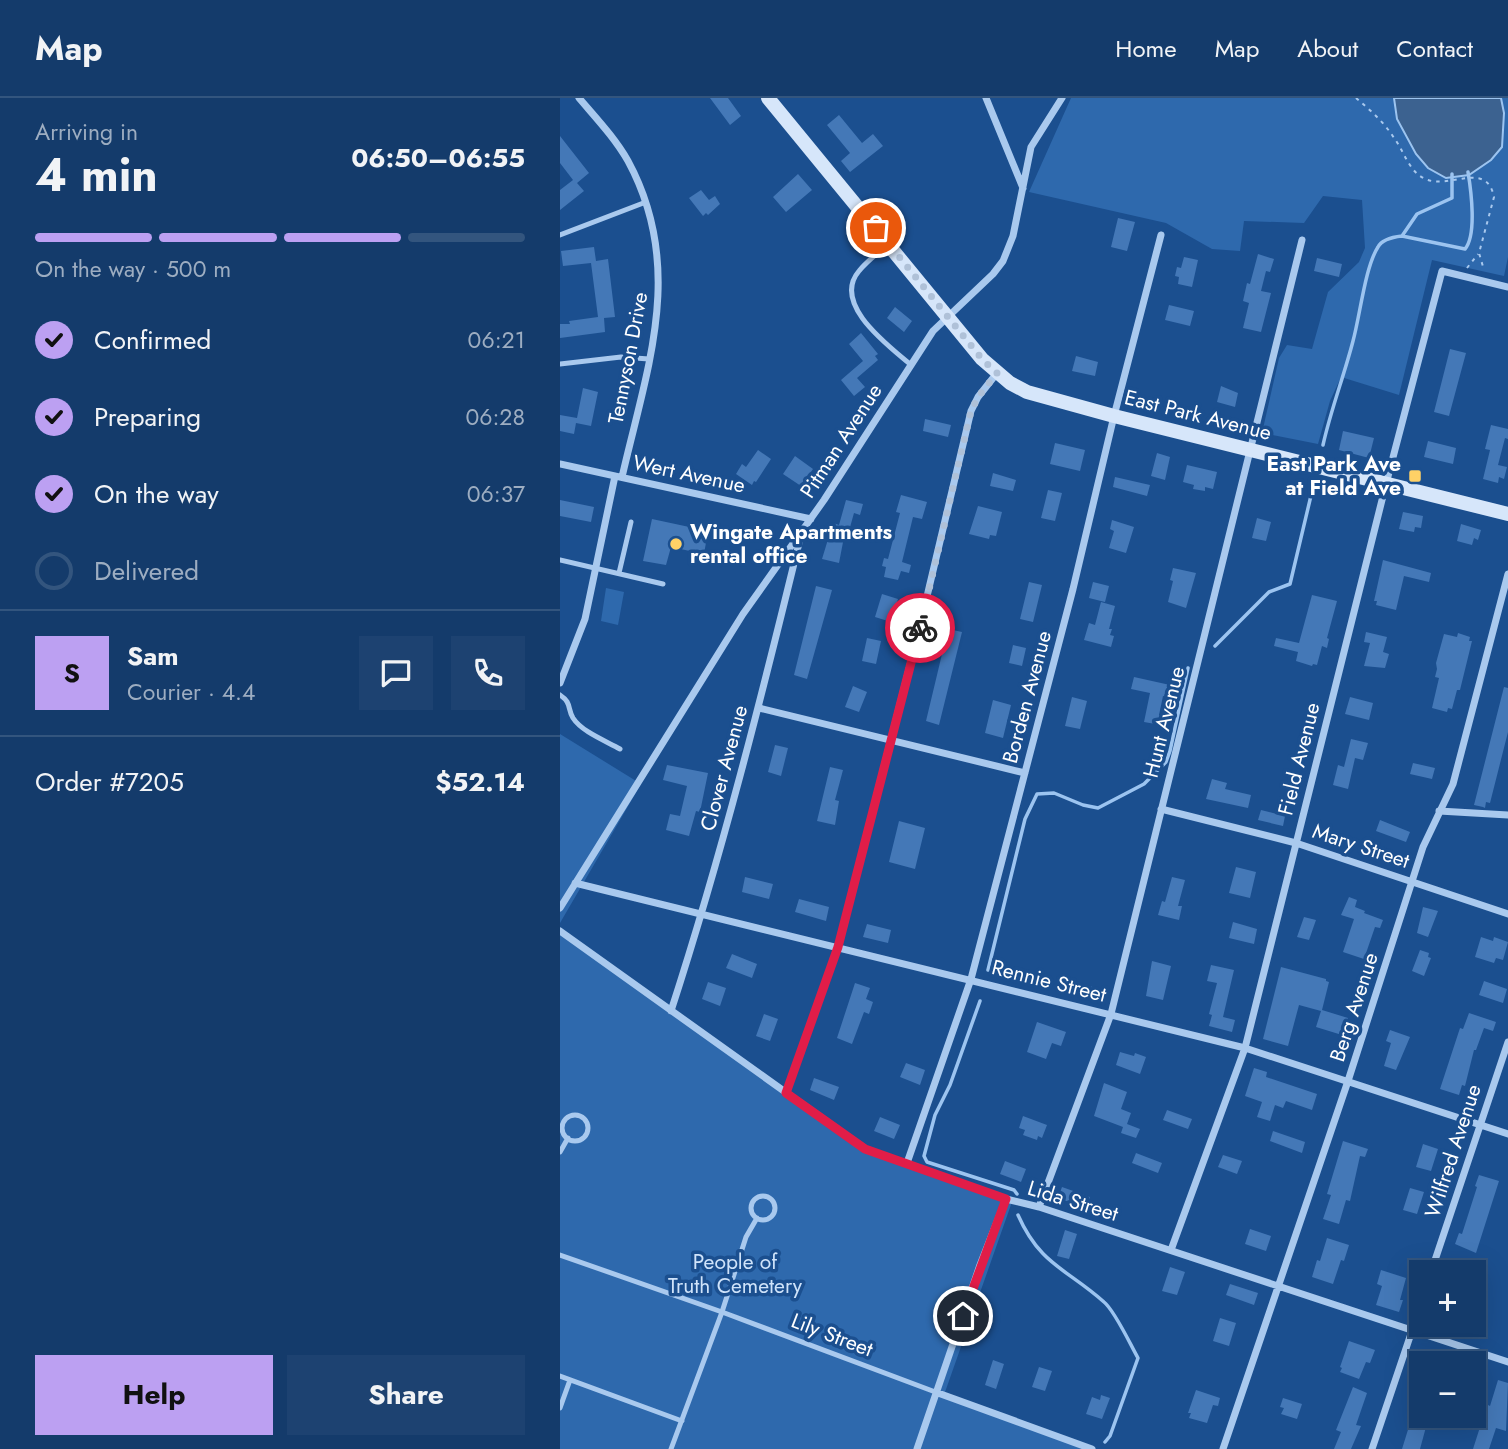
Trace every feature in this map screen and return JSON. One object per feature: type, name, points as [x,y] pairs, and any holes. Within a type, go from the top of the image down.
[{"type":"street","name":"Tennyson Drive","points":[[560,683],[584,619],[649,359],[657,323],[659,270],[656,239],[646,202],[627,160],[616,142],[579,98]]},
{"type":"street","name":"East Park Avenue","points":[[768,98],[997,373],[1027,392],[1508,514]]},
{"type":"street","points":[[986,98],[1023,188]]},
{"type":"street","name":"Pitman Avenue","points":[[560,908],[743,614],[811,519],[933,331],[993,274],[1003,261],[1013,236],[1031,147],[1062,98]]},
{"type":"street","name":"Borden Avenue","points":[[907,1163],[971,979],[1073,589],[1161,235]]},
{"type":"street","name":"Hunt Avenue","points":[[1039,1206],[1111,1014],[1302,240]]},
{"type":"street","name":"Field Avenue","points":[[1171,1250],[1245,1048],[1442,271],[1461,276]]},
{"type":"street","points":[[1461,276],[1508,287]]},
{"type":"street","points":[[786,1093],[838,947],[971,411],[978,397],[997,373]]},
{"type":"street","name":"Wert Avenue","points":[[560,464],[811,519]]},
{"type":"street","name":"Clover Avenue","points":[[671,1011],[702,914],[759,708],[802,532]]},
{"type":"street","name":"Berg Avenue","points":[[1223,1449],[1280,1286],[1423,847],[1453,784],[1508,574]]},
{"type":"street","points":[[759,708],[1025,773]]},
{"type":"street","name":"Mary Street","points":[[1161,809],[1296,843],[1508,914]]},
{"type":"street","points":[[1439,811],[1508,816]]},
{"type":"street","name":"Rennie Street","points":[[575,883],[1245,1048],[1508,1134]]},
{"type":"street","name":"Lida Street","points":[[560,931],[865,1149],[1006,1199],[1039,1206],[1409,1329]]},
{"type":"street","name":"Wilfred Avenue","points":[[1436,1260],[1508,1042]]},
{"type":"street","points":[[917,1449],[1006,1199]]},
{"type":"street","points":[[1372,1449],[1410,1337]]},
{"type":"street","name":"Lida Street","points":[[1433,1337],[1508,1362]]},
{"type":"street","name":"Lily Street","points":[[938,1393],[1092,1449]]},
{"type":"lane","points":[[560,235],[646,202]]},
{"type":"lane","points":[[889,244],[857,272],[853,285],[853,305],[870,327],[911,365]]},
{"type":"lane","points":[[560,364],[621,357],[649,359]]},
{"type":"lane","points":[[619,573],[631,522]]},
{"type":"lane","points":[[560,560],[663,584]]},
{"type":"lane","points":[[560,695],[568,701],[573,718],[585,729],[620,749]]},
{"type":"lane","points":[[575,1115],[583,1117],[588,1125],[587,1133],[581,1139],[568,1138],[562,1128],[565,1120],[575,1115]]},
{"type":"lane","points":[[560,1152],[568,1138]]},
{"type":"lane","points":[[760,1195],[769,1197],[774,1202],[774,1214],[768,1219],[757,1218],[751,1212],[751,1203],[760,1195]]},
{"type":"lane","points":[[671,1449],[722,1312],[746,1237],[757,1218]]},
{"type":"lane","name":"Lily Street","points":[[560,1255],[938,1393]]},
{"type":"lane","points":[[560,1376],[682,1421]]},
{"type":"lane","points":[[560,1408],[570,1380]]},
{"type":"path","points":[[1356,98],[1375,114],[1418,175],[1430,181],[1477,177],[1486,180],[1492,187],[1494,197],[1479,253],[1461,276]]},
{"type":"path","points":[[1479,253],[1486,282]]},
{"type":"green space","points":[[1071,98],[1508,98],[1508,257],[1504,276],[1432,260],[1399,395],[1341,377],[1330,401],[1318,444],[1262,433],[1279,358],[1287,345],[1312,349],[1328,292],[1359,262],[1365,248],[1362,200],[1323,196],[1304,223],[1244,221],[1240,251],[1212,249],[1166,223],[1029,192]]},
{"type":"green space","points":[[606,588],[624,592],[618,625],[601,621]]},
{"type":"green space","points":[[560,734],[641,784],[560,923]]},
{"type":"green space","name":"People of Truth Cemetery","points":[[560,930],[856,1146],[1013,1199],[944,1395],[1093,1449],[560,1449]]},
{"type":"shaded area","points":[[1394,98],[1501,98],[1504,113],[1502,147],[1491,160],[1469,175],[1446,178],[1428,168],[1416,154],[1397,119]]},
{"type":"building","points":[[710,98],[728,98],[741,116],[730,125]]},
{"type":"building","points":[[839,115],[862,143],[873,134],[883,146],[850,172],[841,161],[850,153],[827,125]]},
{"type":"building","points":[[560,136],[589,173],[577,183],[584,191],[560,210],[560,190],[573,180],[560,163]]},
{"type":"building","points":[[798,174],[812,190],[786,212],[773,197]]},
{"type":"building","points":[[701,190],[709,200],[715,196],[720,204],[703,216],[689,198]]},
{"type":"building","points":[[1118,218],[1135,222],[1127,251],[1111,247]]},
{"type":"building","points":[[594,247],[596,261],[608,259],[615,317],[604,318],[605,332],[560,338],[560,324],[598,317],[591,263],[563,266],[561,251]]},
{"type":"building","points":[[1258,254],[1274,259],[1270,272],[1266,271],[1261,291],[1271,293],[1261,332],[1243,328],[1249,303],[1243,301]]},
{"type":"building","points":[[1184,257],[1198,260],[1192,287],[1178,284],[1179,277],[1175,276]]},
{"type":"building","points":[[1317,258],[1342,264],[1339,277],[1314,271]]},
{"type":"building","points":[[1169,305],[1194,311],[1190,326],[1165,320]]},
{"type":"building","points":[[895,307],[912,321],[904,332],[887,318]]},
{"type":"building","points":[[861,333],[878,354],[875,356],[878,360],[857,378],[865,387],[854,396],[841,380],[863,361],[849,344]]},
{"type":"building","points":[[1450,349],[1466,353],[1449,416],[1434,412]]},
{"type":"building","points":[[1076,356],[1098,362],[1095,376],[1072,371]]},
{"type":"building","points":[[1221,386],[1238,393],[1235,407],[1217,402]]},
{"type":"building","points":[[583,388],[598,392],[591,426],[576,423],[574,434],[560,431],[560,415],[577,418]]},
{"type":"building","points":[[925,419],[951,425],[948,437],[923,431]]},
{"type":"building","points":[[1491,425],[1508,429],[1508,439],[1505,438],[1498,465],[1507,467],[1504,479],[1499,477],[1498,483],[1483,479],[1490,450],[1485,449]]},
{"type":"building","points":[[1343,431],[1374,438],[1369,458],[1339,450]]},
{"type":"building","points":[[1428,441],[1456,448],[1453,464],[1424,457]]},
{"type":"building","points":[[1055,443],[1085,450],[1080,471],[1050,464]]},
{"type":"building","points":[[758,450],[771,459],[752,485],[736,474],[742,464],[746,467]]},
{"type":"building","points":[[1157,453],[1170,457],[1165,480],[1151,476]]},
{"type":"building","points":[[795,456],[813,469],[801,486],[783,474]]},
{"type":"building","points":[[1187,465],[1217,472],[1213,489],[1193,489],[1194,485],[1183,482]]},
{"type":"building","points":[[993,473],[1016,480],[1013,491],[990,486]]},
{"type":"building","points":[[1115,477],[1150,485],[1147,496],[1113,487]]},
{"type":"building","points":[[1048,490],[1062,493],[1055,521],[1041,518]]},
{"type":"building","points":[[901,495],[927,502],[922,519],[913,517],[902,562],[911,565],[909,573],[901,571],[898,580],[884,577],[886,567],[882,566],[884,558],[888,559],[900,513],[896,512]]},
{"type":"building","points":[[560,500],[594,507],[591,522],[560,516]]},
{"type":"building","points":[[846,500],[863,504],[860,515],[854,513],[847,538],[844,537],[839,563],[822,559],[833,523],[839,525]]},
{"type":"building","points":[[978,506],[1002,512],[996,536],[990,535],[989,539],[969,534]]},
{"type":"building","points":[[1403,512],[1423,516],[1421,528],[1415,527],[1414,532],[1399,529]]},
{"type":"building","points":[[1257,518],[1271,522],[1266,541],[1252,538]]},
{"type":"building","name":"Wingate Apartments rental office","points":[[652,519],[708,531],[704,554],[671,547],[666,565],[643,561]]},
{"type":"building","points":[[1112,520],[1134,527],[1126,553],[1109,548],[1114,531],[1110,529]]},
{"type":"building","points":[[1461,524],[1481,530],[1478,540],[1474,538],[1472,545],[1457,541]]},
{"type":"building","points":[[1383,560],[1431,573],[1429,582],[1404,576],[1396,610],[1376,605],[1377,601],[1374,601]]},
{"type":"building","points":[[1173,568],[1196,573],[1186,608],[1168,602]]},
{"type":"building","points":[[1029,582],[1042,585],[1033,622],[1020,619]]},
{"type":"building","points":[[1093,582],[1109,586],[1105,602],[1089,598]]},
{"type":"building","points":[[816,586],[832,590],[807,679],[794,675]]},
{"type":"building","points":[[882,594],[898,599],[891,622],[875,617]]},
{"type":"building","points":[[1312,595],[1337,601],[1327,648],[1322,646],[1317,665],[1312,666],[1296,661],[1298,652],[1274,646],[1276,638],[1299,643]]},
{"type":"building","points":[[1101,602],[1115,606],[1109,629],[1112,629],[1110,635],[1114,636],[1111,647],[1084,640],[1089,623],[1095,625]]},
{"type":"building","points":[[948,629],[962,632],[939,725],[926,721]]},
{"type":"building","points":[[1366,632],[1387,637],[1383,652],[1389,654],[1385,668],[1364,666],[1370,643],[1364,642]]},
{"type":"building","points":[[1458,633],[1470,637],[1469,641],[1472,641],[1460,690],[1457,690],[1452,709],[1448,708],[1447,712],[1432,708],[1439,678],[1435,677],[1436,663],[1444,634],[1457,637]]},
{"type":"building","points":[[867,638],[881,641],[876,664],[862,661]]},
{"type":"building","points":[[1013,645],[1026,648],[1022,666],[1009,663]]},
{"type":"building","points":[[1134,677],[1170,685],[1168,697],[1163,696],[1159,715],[1163,716],[1161,725],[1144,722],[1150,693],[1131,689]]},
{"type":"building","points":[[853,686],[867,692],[859,712],[845,707]]},
{"type":"building","points":[[1504,687],[1508,688],[1508,732],[1490,803],[1486,802],[1485,808],[1474,805]]},
{"type":"building","points":[[1072,697],[1087,701],[1080,729],[1065,726]]},
{"type":"building","points":[[1350,697],[1373,703],[1369,720],[1345,714]]},
{"type":"building","points":[[993,700],[1011,705],[1003,738],[985,733]]},
{"type":"building","points":[[1351,739],[1368,743],[1363,760],[1355,758],[1348,789],[1333,785],[1338,765],[1344,767]]},
{"type":"building","points":[[775,745],[788,748],[781,776],[768,772]]},
{"type":"building","points":[[1413,763],[1435,768],[1432,779],[1410,774]]},
{"type":"building","points":[[667,765],[708,773],[700,812],[696,811],[689,836],[666,830],[670,814],[680,816],[687,786],[663,780]]},
{"type":"building","points":[[830,767],[843,770],[835,800],[839,801],[835,825],[817,821]]},
{"type":"building","points":[[1212,779],[1227,783],[1225,789],[1251,795],[1248,808],[1206,799]]},
{"type":"building","points":[[1261,810],[1285,816],[1283,826],[1258,820]]},
{"type":"building","points":[[1380,820],[1410,832],[1406,842],[1376,831]]},
{"type":"building","points":[[899,821],[925,828],[915,869],[889,862]]},
{"type":"building","points":[[1236,867],[1256,872],[1250,898],[1229,893]]},
{"type":"building","points":[[745,877],[773,884],[769,899],[742,892]]},
{"type":"building","points":[[1172,877],[1185,880],[1178,906],[1182,906],[1179,920],[1158,915]]},
{"type":"building","points":[[1349,897],[1357,900],[1355,907],[1383,920],[1380,928],[1375,927],[1364,959],[1343,952],[1354,919],[1341,915]]},
{"type":"building","points":[[799,899],[829,907],[826,921],[795,912]]},
{"type":"building","points":[[1423,907],[1438,911],[1428,937],[1417,933]]},
{"type":"building","points":[[1304,917],[1316,920],[1309,940],[1297,937]]},
{"type":"building","points":[[1233,922],[1257,929],[1254,944],[1229,938]]},
{"type":"building","points":[[867,924],[891,930],[888,943],[863,937]]},
{"type":"building","points":[[1481,937],[1493,941],[1494,937],[1508,942],[1503,960],[1496,958],[1494,963],[1475,957]]},
{"type":"building","points":[[1420,950],[1429,953],[1428,957],[1431,958],[1424,976],[1412,971]]},
{"type":"building","points":[[732,954],[757,964],[752,978],[726,968]]},
{"type":"building","points":[[1152,961],[1171,966],[1163,1000],[1146,996]]},
{"type":"building","points":[[1211,965],[1234,970],[1223,1017],[1235,1020],[1232,1032],[1209,1026],[1212,1015],[1209,1014],[1217,983],[1207,981]]},
{"type":"building","points":[[1281,967],[1329,982],[1322,1010],[1348,1018],[1342,1035],[1316,1027],[1321,1011],[1299,1005],[1288,1046],[1263,1039]]},
{"type":"building","points":[[1073,981],[1099,989],[1097,997],[1070,991]]},
{"type":"building","points":[[1484,981],[1507,989],[1503,1003],[1479,995]]},
{"type":"building","points":[[708,982],[726,988],[720,1006],[702,999]]},
{"type":"building","points":[[855,983],[870,988],[866,999],[873,1002],[869,1014],[864,1012],[852,1044],[837,1038]]},
{"type":"building","points":[[1469,1013],[1496,1022],[1493,1031],[1484,1028],[1474,1050],[1465,1086],[1462,1085],[1459,1095],[1440,1089],[1460,1028],[1463,1029]]},
{"type":"building","points":[[764,1014],[778,1019],[770,1041],[756,1036]]},
{"type":"building","points":[[1037,1022],[1066,1032],[1061,1046],[1052,1043],[1046,1059],[1027,1052]]},
{"type":"building","points":[[1390,1030],[1410,1037],[1396,1070],[1384,1066],[1391,1043],[1386,1041]]},
{"type":"building","points":[[1120,1052],[1146,1057],[1140,1074],[1116,1065]]},
{"type":"building","points":[[906,1063],[925,1070],[920,1085],[900,1077]]},
{"type":"building","points":[[1254,1068],[1267,1072],[1266,1077],[1317,1094],[1312,1110],[1286,1101],[1283,1108],[1275,1105],[1270,1121],[1257,1117],[1262,1102],[1245,1096]]},
{"type":"building","points":[[814,1078],[839,1087],[834,1100],[810,1090]]},
{"type":"building","points":[[1104,1083],[1127,1092],[1121,1109],[1131,1113],[1127,1124],[1140,1129],[1136,1138],[1121,1133],[1123,1127],[1094,1116]]},
{"type":"building","points":[[1167,1110],[1192,1119],[1188,1129],[1163,1120]]},
{"type":"building","points":[[1023,1116],[1047,1125],[1042,1138],[1038,1136],[1037,1140],[1023,1135],[1025,1130],[1019,1128]]},
{"type":"building","points":[[880,1117],[900,1125],[894,1139],[874,1131]]},
{"type":"building","points":[[1273,1131],[1305,1142],[1302,1153],[1270,1141]]},
{"type":"building","points":[[1343,1141],[1368,1149],[1365,1157],[1360,1156],[1350,1201],[1346,1200],[1339,1224],[1323,1219],[1331,1195],[1327,1194]]},
{"type":"building","points":[[1423,1144],[1438,1149],[1431,1171],[1416,1167]]},
{"type":"building","points":[[1136,1153],[1162,1163],[1158,1173],[1132,1163]]},
{"type":"building","points":[[1223,1155],[1242,1161],[1237,1174],[1218,1167]]},
{"type":"building","points":[[1005,1161],[1026,1169],[1021,1182],[1000,1174]]},
{"type":"building","points":[[1479,1175],[1499,1181],[1476,1253],[1455,1244],[1459,1233],[1462,1234]]},
{"type":"building","points":[[1062,1187],[1090,1197],[1086,1208],[1058,1198]]},
{"type":"building","points":[[1410,1188],[1424,1192],[1417,1214],[1403,1210]]},
{"type":"building","points":[[1250,1229],[1271,1236],[1266,1251],[1245,1244]]},
{"type":"building","points":[[1065,1230],[1077,1234],[1069,1259],[1057,1256]]},
{"type":"building","points":[[1327,1238],[1349,1245],[1333,1284],[1312,1277]]},
{"type":"building","points":[[1170,1267],[1185,1272],[1177,1295],[1162,1291]]},
{"type":"building","points":[[1381,1270],[1406,1278],[1399,1312],[1376,1305],[1382,1286],[1377,1284]]},
{"type":"building","points":[[1230,1284],[1258,1293],[1254,1305],[1226,1295]]},
{"type":"building","points":[[1220,1318],[1236,1323],[1229,1346],[1213,1341]]},
{"type":"building","points":[[1349,1341],[1375,1350],[1359,1379],[1340,1372]]},
{"type":"building","points":[[993,1360],[1004,1364],[996,1389],[985,1385]]},
{"type":"building","points":[[1039,1367],[1052,1371],[1045,1391],[1032,1387]]},
{"type":"building","points":[[1498,1380],[1508,1383],[1506,1431],[1496,1428],[1489,1449],[1473,1449],[1480,1428],[1486,1428],[1486,1412],[1488,1405],[1490,1406]]},
{"type":"building","points":[[1353,1387],[1367,1393],[1356,1425],[1361,1426],[1351,1449],[1334,1449],[1341,1432],[1336,1430]]},
{"type":"building","points":[[1196,1390],[1220,1398],[1218,1406],[1213,1405],[1207,1423],[1189,1418],[1191,1413],[1188,1413]]},
{"type":"building","points":[[1101,1395],[1110,1398],[1102,1419],[1086,1414],[1092,1397],[1100,1400]]},
{"type":"building","points":[[1283,1398],[1302,1404],[1297,1419],[1281,1414],[1284,1408],[1280,1407]]},
{"type":"building","points":[[1409,1426],[1426,1428],[1420,1449],[1402,1449]]},
{"type":"waterway","points":[[1323,445],[1353,341],[1373,256],[1385,240],[1402,236],[1465,249],[1472,223],[1468,172]]},
{"type":"waterway","points":[[1402,236],[1417,214],[1452,198],[1452,174]]},
{"type":"waterway","points":[[1215,646],[1269,592],[1290,584],[1314,483]]},
{"type":"waterway","points":[[988,970],[1025,819],[1037,794],[1054,793],[1098,808],[1144,784],[1166,762],[1188,668]]},
{"type":"waterway","points":[[980,1001],[950,1085],[935,1115],[924,1156],[927,1162],[1014,1190],[1017,1194]]},
{"type":"waterway","points":[[1018,1215],[1026,1232],[1045,1256],[1108,1306],[1138,1358],[1110,1436],[1105,1442]]},
{"type":"way so far","points":[[876,228],[982,359],[997,373],[986,385],[971,411],[920,628]]},
{"type":"place","name":"East Park Ave at Field Ave","points":[[1415,476]]},
{"type":"place","name":"Wingate Apartments rental office","points":[[676,544]]},
{"type":"route","points":[[920,628],[838,947],[786,1093],[865,1149],[1006,1199],[963,1316]]}]
